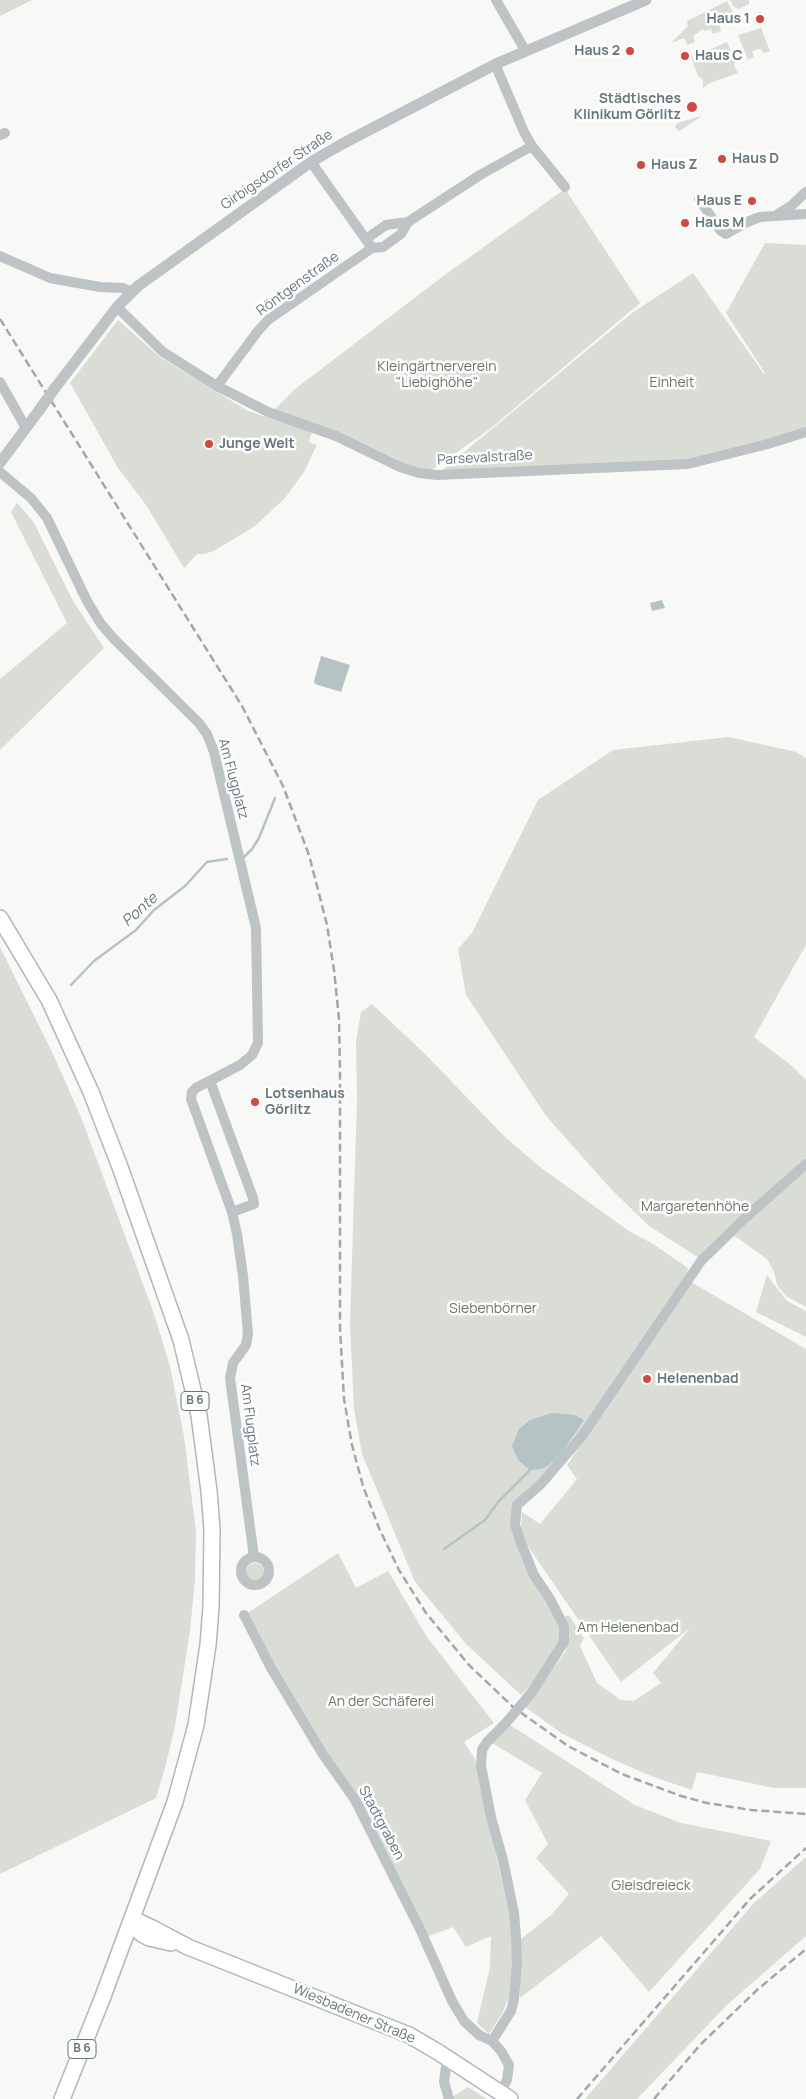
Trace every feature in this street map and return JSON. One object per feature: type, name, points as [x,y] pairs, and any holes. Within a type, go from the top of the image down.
[{"type":"main road","name":"B 6","points":[[0,918],[49,1000],[92,1092],[180,1340],[199,1415],[212,1530],[211,1607],[208,1645],[196,1724],[175,1802],[133,1920],[62,2099]]},
{"type":"main road","points":[[117,1961],[134,1946],[149,1938],[136,1929],[133,1920]]},
{"type":"main road","name":"Wiesbadener Straße","points":[[133,1920],[188,1947],[381,2023],[425,2044],[505,2096]]},
{"type":"main road","name":"Wiesbadener Straße","points":[[149,1938],[188,1947]]},
{"type":"street","points":[[496,0],[525,50]]},
{"type":"street","name":"Girbigsdorfer Straße","points":[[0,463],[117,307],[132,292],[311,162],[495,64],[646,0]]},
{"type":"street","points":[[495,64],[509,100],[532,146],[565,187]]},
{"type":"street","name":"Röntgenstraße","points":[[217,386],[268,320],[369,243],[386,226],[408,222],[480,175],[532,146]]},
{"type":"street","points":[[311,162],[369,243]]},
{"type":"street","points":[[778,214],[791,206],[806,192]]},
{"type":"street","points":[[699,199],[720,230],[726,234],[753,219],[778,214],[806,214]]},
{"type":"street","name":"Röntgenstraße","points":[[369,243],[383,247],[401,234],[408,222]]},
{"type":"street","points":[[0,256],[50,278],[100,287],[123,288],[132,292]]},
{"type":"street","name":"Parsevalstraße","points":[[117,307],[163,352],[217,386],[268,412],[336,436],[413,472],[428,475],[688,464],[768,444],[806,432]]},
{"type":"street","points":[[0,382],[26,428]]},
{"type":"street","name":"Am Flugplatz","points":[[0,472],[31,498],[46,518],[87,601],[101,624],[199,723],[207,734],[214,752],[256,928],[258,1044],[252,1055],[240,1065],[192,1092],[190,1099],[232,1212],[238,1234],[244,1276],[248,1334],[246,1345],[233,1363],[230,1378],[254,1557]]},
{"type":"street","points":[[210,1081],[253,1198],[254,1204],[232,1212]]},
{"type":"street","points":[[492,2041],[511,2011],[517,1964],[514,1913],[481,1766],[482,1750],[532,1692],[564,1642],[564,1626],[550,1599],[534,1575],[514,1525],[517,1505],[541,1484],[582,1436],[701,1261],[744,1219],[806,1164]]},
{"type":"street","name":"Stadtgraben","points":[[244,1615],[272,1668],[312,1736],[355,1800],[420,1929],[452,2001],[464,2021],[479,2035],[492,2041],[502,2051],[509,2065],[505,2096]]},
{"type":"street","points":[[449,2099],[444,2082],[446,2067],[450,2059]]},
{"type":"green space","points":[[0,0],[32,0],[0,16]]},
{"type":"green space","points":[[730,0],[749,0],[749,4],[739,9],[734,7]]},
{"type":"green space","points":[[727,1],[736,17],[719,24],[721,31],[713,34],[711,29],[704,31],[703,29],[693,36],[695,42],[687,45],[684,38],[671,43],[688,26],[687,21]]},
{"type":"green space","points":[[761,28],[770,51],[763,53],[761,49],[752,51],[754,57],[748,60],[738,35]]},
{"type":"green space","points":[[727,42],[738,73],[710,83],[703,88],[703,80],[698,76],[691,57],[706,50],[708,53],[712,51],[711,49]]},
{"type":"green space","points":[[702,116],[681,130],[678,131],[675,127],[677,123]]},
{"type":"green space","name":"Kleingärtnerverein \"Liebighöhe\"","points":[[565,189],[640,303],[490,429],[430,471],[411,468],[272,412],[295,389],[446,274]]},
{"type":"green space","name":"Einheit","points":[[765,243],[806,245],[806,428],[699,460],[440,472],[632,313],[693,273],[764,374],[726,313]]},
{"type":"green space","name":"Junge Welt","points":[[118,320],[160,357],[248,411],[312,432],[309,442],[317,445],[304,472],[285,498],[255,526],[214,551],[197,554],[184,568],[146,505],[118,468],[70,383]]},
{"type":"green space","points":[[17,503],[33,521],[73,601],[104,648],[0,750],[0,679],[67,623],[11,512]]},
{"type":"green space","name":"Margaretenhöhe","points":[[729,737],[796,752],[806,758],[806,945],[754,1037],[792,1066],[806,1080],[806,1159],[701,1259],[649,1226],[611,1189],[546,1116],[466,995],[458,949],[472,933],[538,800],[613,750]]},
{"type":"green space","points":[[0,947],[53,1054],[81,1117],[153,1311],[170,1366],[184,1436],[196,1532],[195,1580],[190,1631],[175,1726],[156,1798],[0,1874]]},
{"type":"green space","name":"Siebenbörner","points":[[372,1004],[425,1054],[505,1137],[540,1167],[629,1231],[653,1244],[688,1268],[686,1276],[605,1397],[559,1460],[515,1505],[512,1528],[564,1626],[564,1642],[521,1695],[466,1644],[415,1582],[362,1454],[354,1409],[350,1323],[357,1100],[356,1041],[361,1012]]},
{"type":"green space","points":[[806,1169],[806,1307],[786,1296],[777,1285],[774,1272],[767,1259],[732,1234]]},
{"type":"green space","points":[[767,1275],[787,1301],[806,1311],[806,1337],[756,1312]]},
{"type":"green space","name":"Am Helenenbad","points":[[691,1282],[806,1349],[806,1788],[774,1788],[697,1772],[692,1790],[651,1776],[610,1758],[561,1733],[525,1707],[566,1651],[569,1633],[565,1617],[569,1615],[584,1638],[580,1646],[597,1683],[621,1700],[634,1701],[661,1683],[653,1673],[690,1628],[621,1682],[525,1542],[521,1527],[522,1512],[540,1524],[577,1479],[567,1465]]},
{"type":"green space","name":"An der Schäferei","points":[[338,1553],[356,1588],[388,1571],[427,1637],[494,1723],[464,1742],[475,1759],[511,1922],[513,1957],[510,1995],[502,2014],[489,2034],[477,2023],[490,1967],[491,1936],[466,1947],[453,1927],[426,1937],[246,1614]]},
{"type":"green space","points":[[255,1563],[261,1566],[264,1572],[261,1578],[255,1581],[249,1578],[246,1572],[249,1566]]},
{"type":"green space","name":"Gleisdreieck","points":[[510,1725],[635,1805],[681,1823],[771,1841],[760,1869],[649,1992],[601,1936],[520,1998],[520,1940],[552,1914],[569,1894],[536,1858],[548,1844],[525,1800],[542,1773],[492,1743]]},
{"type":"green space","points":[[806,1857],[806,1936],[726,2006],[637,2099],[585,2099],[754,1903]]},
{"type":"green space","points":[[468,2087],[487,2099],[452,2099],[452,2097]]},
{"type":"shaded area","points":[[662,600],[665,608],[652,611],[650,603]]},
{"type":"shaded area","points":[[321,656],[350,665],[341,692],[315,684],[314,681]]},
{"type":"shaded area","points":[[552,1413],[575,1415],[584,1420],[562,1452],[549,1465],[542,1469],[530,1470],[518,1460],[512,1446],[519,1429],[530,1420]]},
{"type":"waterway","name":"Ponte","points":[[244,857],[259,838],[275,798]]},
{"type":"waterway","name":"Ponte","points":[[71,985],[94,961],[136,930],[154,910],[185,886],[207,862],[227,859]]},
{"type":"waterway","name":"Siebenbörner","points":[[444,1549],[485,1520],[499,1501],[530,1470]]},
{"type":"railway","points":[[0,319],[242,706],[283,786],[309,855],[327,925],[339,1019],[340,1328],[344,1399],[352,1445],[363,1486],[379,1528],[399,1570],[426,1613],[469,1665],[513,1707],[568,1746],[622,1774],[681,1796],[707,1803],[751,1810],[806,1814]]},
{"type":"railway","points":[[577,2099],[750,1899],[806,1848]]},
{"type":"railway","points":[[654,2099],[700,2045],[757,1990],[806,1949]]},
{"type":"place","name":"Haus 1","points":[[760,19]]},
{"type":"place","name":"Haus 2","points":[[630,51]]},
{"type":"place","name":"Haus C","points":[[685,56]]},
{"type":"place","name":"Städtisches Klinikum Görlitz","points":[[692,107]]},
{"type":"place","name":"Haus D","points":[[722,159]]},
{"type":"place","name":"Haus Z","points":[[641,165]]},
{"type":"place","name":"Haus E","points":[[752,201]]},
{"type":"place","name":"Haus M","points":[[685,223]]},
{"type":"place","name":"Junge Welt","points":[[209,444]]},
{"type":"place","name":"Lotsenhaus Görlitz","points":[[255,1102]]},
{"type":"place","name":"Helenenbad","points":[[647,1379]]}]
